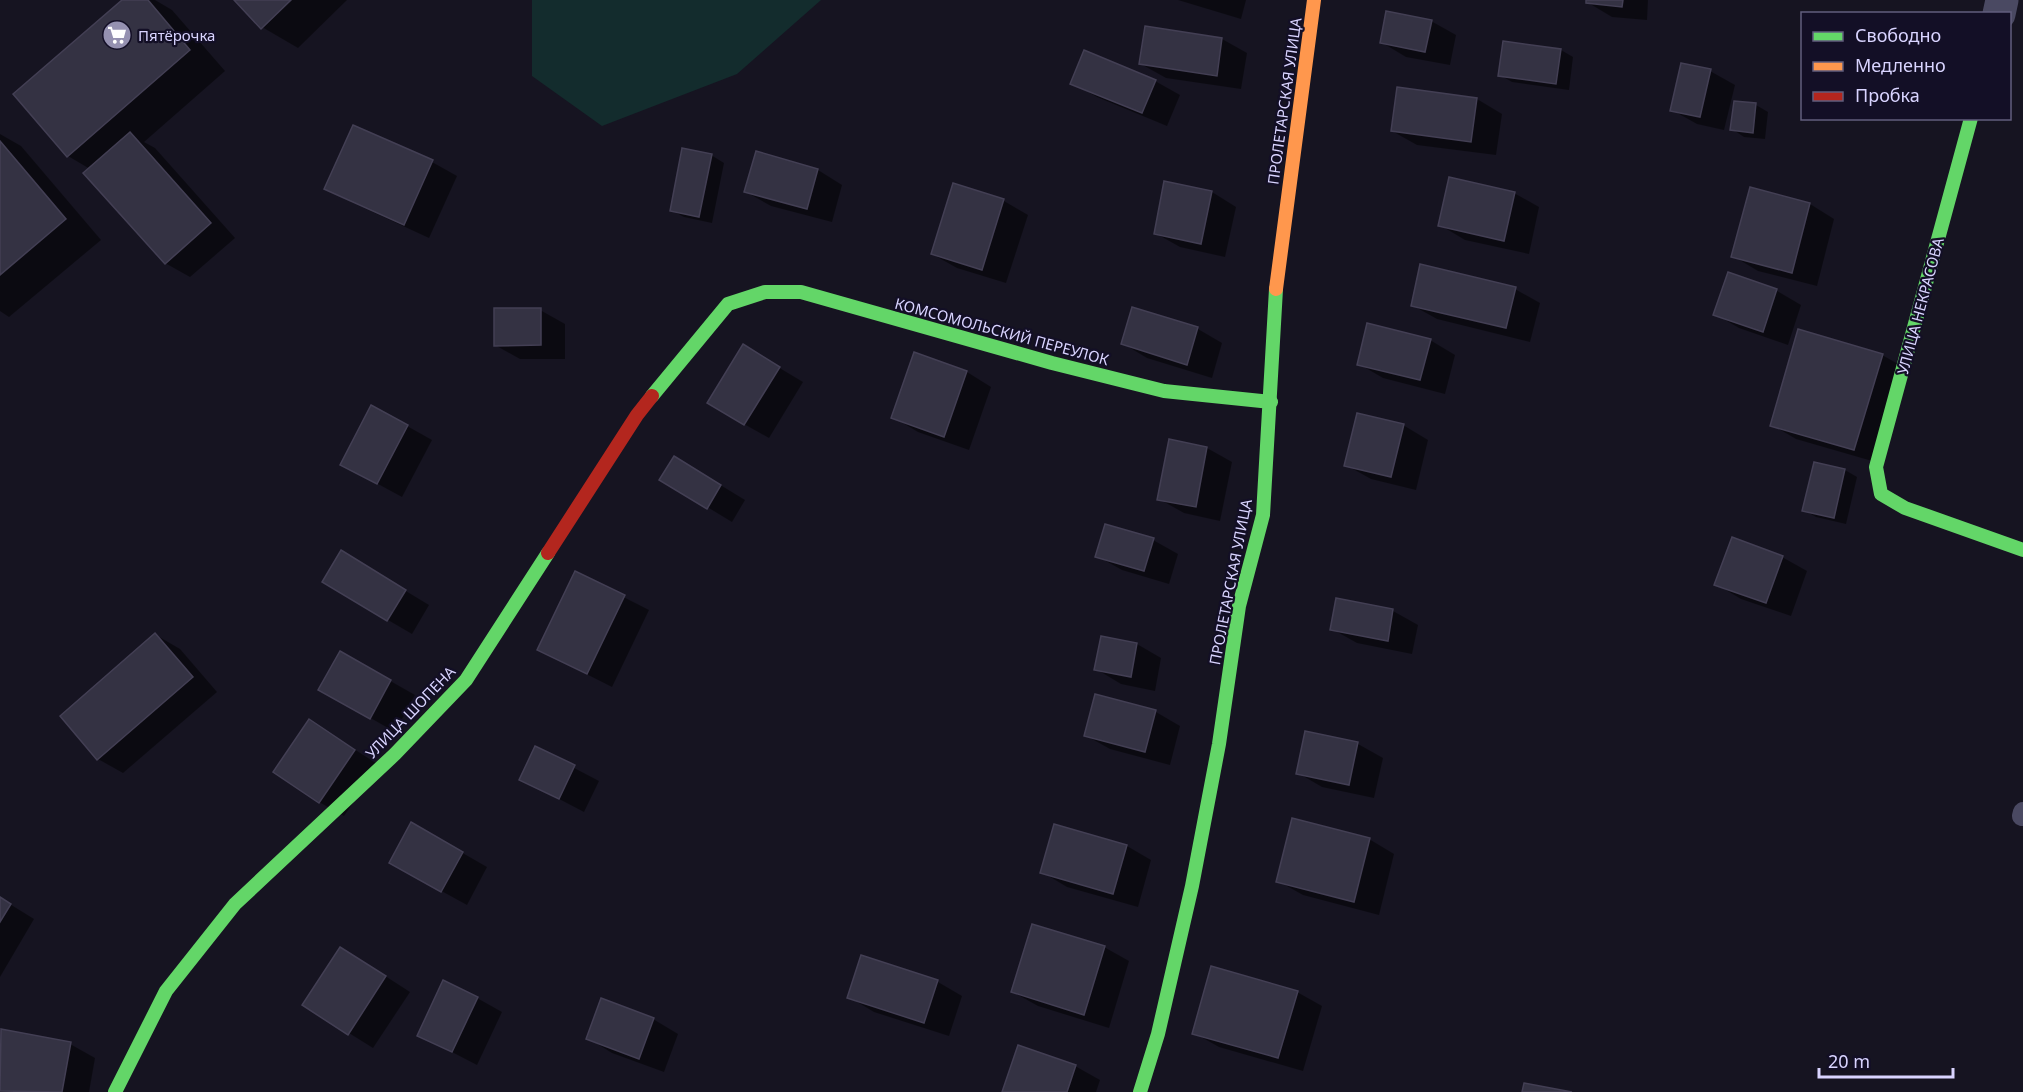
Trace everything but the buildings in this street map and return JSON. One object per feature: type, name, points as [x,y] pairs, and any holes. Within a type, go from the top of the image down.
[{"type":"street","name":"ПРОЛЕТАРСКАЯ УЛИЦА","points":[[1140,1092],[1158,1034],[1192,886],[1219,744],[1239,606],[1263,515],[1278,260],[1314,0]]},
{"type":"street","name":"УЛИЦА НЕКРАСОВА","points":[[1970,120],[1876,466],[1881,494],[1905,508],[2023,550]]},
{"type":"street","name":"КОМСОМОЛЬСКИЙ ПЕРЕУЛОК","points":[[728,304],[765,292],[801,292],[1052,363],[1164,391],[1271,402]]},
{"type":"street","name":"УЛИЦА ШОПЕНА","points":[[115,1092],[166,991],[235,904],[395,754],[466,680],[637,415],[728,304]]},
{"type":"green space","points":[[532,0],[821,0],[737,74],[602,126],[532,76]]},
{"type":"traffic: fast","points":[[1970,120],[1876,467],[1881,494],[1905,508],[2023,550]]},
{"type":"traffic: fast","points":[[1140,1092],[1158,1034],[1192,886],[1219,744],[1239,606],[1263,515],[1276,289]]},
{"type":"traffic: fast","points":[[652,396],[728,304],[765,292],[801,292],[1052,363],[1164,391],[1271,402]]},
{"type":"traffic: fast","points":[[115,1092],[166,991],[235,904],[395,754],[466,680],[548,553]]},
{"type":"traffic: slow","points":[[1276,289],[1314,0]]},
{"type":"traffic: jam","points":[[548,553],[637,415],[652,396]]},
{"type":"place","name":"Пятёрочка","points":[[117,35]]}]
